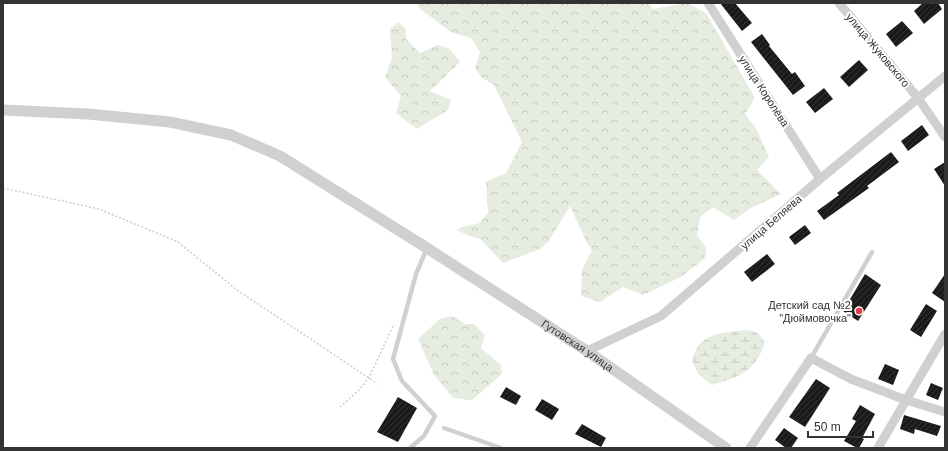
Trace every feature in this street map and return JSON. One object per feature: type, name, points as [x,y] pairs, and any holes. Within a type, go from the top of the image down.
[{"type":"street","name":"улица Королёва","points":[[708,3],[820,179]]},
{"type":"street","name":"улица Жуковского","points":[[838,3],[918,98],[945,137]]},
{"type":"street","name":"улица Беляева","points":[[587,352],[661,316],[820,179],[945,76]]},
{"type":"street","name":"Гутовская улица","points":[[3,110],[88,114],[170,122],[231,135],[280,156],[587,352],[726,448]]},
{"type":"street","points":[[878,448],[945,334]]},
{"type":"street","points":[[750,448],[811,358],[851,379],[906,400],[945,412]]},
{"type":"lane","points":[[410,448],[424,436],[435,416],[402,381],[393,359],[416,274],[426,248]]},
{"type":"lane","points":[[811,358],[872,252]]},
{"type":"lane","points":[[444,428],[501,448]]},
{"type":"path","points":[[3,188],[99,209],[178,242],[236,290],[377,384]]},
{"type":"path","points":[[340,407],[359,390],[369,378],[393,326],[402,323]]},
{"type":"green space","points":[[416,3],[648,3],[653,9],[687,3],[706,13],[755,98],[745,114],[757,130],[769,157],[757,170],[781,194],[751,208],[734,220],[713,207],[700,217],[697,235],[706,248],[705,258],[681,277],[643,295],[623,287],[600,302],[581,296],[582,270],[592,250],[588,245],[570,206],[549,241],[540,249],[503,263],[480,239],[469,236],[457,230],[462,227],[480,223],[488,213],[486,182],[506,173],[522,142],[494,85],[481,77],[475,68],[480,52],[471,38],[451,32],[419,8]]},
{"type":"green space","points":[[398,22],[406,29],[406,39],[420,53],[438,45],[450,49],[460,62],[430,91],[451,100],[448,110],[417,129],[396,113],[401,96],[385,77],[392,58],[390,29]]},
{"type":"green space","points":[[452,316],[465,324],[474,324],[485,335],[481,348],[501,365],[502,374],[472,400],[453,398],[434,375],[418,339],[440,319]]},
{"type":"green space","points":[[744,330],[757,333],[765,343],[761,353],[751,367],[738,376],[712,385],[699,375],[692,361],[700,344],[711,336]]},
{"type":"building","points":[[720,3],[735,3],[752,23],[742,31]]},
{"type":"building","points":[[923,3],[938,3],[942,9],[924,24],[914,11]]},
{"type":"building","points":[[902,21],[913,33],[896,47],[886,34]]},
{"type":"building","points":[[762,34],[770,45],[769,46],[792,74],[795,72],[805,86],[793,95],[751,42]]},
{"type":"building","points":[[859,60],[868,70],[849,87],[840,77]]},
{"type":"building","points":[[824,88],[833,99],[815,113],[806,102]]},
{"type":"building","points":[[922,125],[929,135],[908,151],[901,141]]},
{"type":"building","points":[[891,152],[899,162],[867,186],[869,188],[824,220],[817,211],[839,195],[837,193]]},
{"type":"building","points":[[945,162],[945,186],[934,169]]},
{"type":"building","points":[[805,225],[811,233],[795,245],[789,237]]},
{"type":"building","points":[[767,254],[775,264],[752,282],[744,272]]},
{"type":"building","points":[[865,274],[881,285],[858,321],[843,311]]},
{"type":"building","points":[[945,274],[945,302],[932,293]]},
{"type":"building","points":[[926,304],[937,311],[921,337],[910,330]]},
{"type":"building","points":[[885,364],[899,370],[893,385],[878,379]]},
{"type":"building","points":[[816,379],[830,388],[805,427],[789,417]]},
{"type":"building","points":[[931,383],[943,388],[938,400],[926,395]]},
{"type":"building","points":[[506,387],[521,396],[516,405],[500,397]]},
{"type":"building","points":[[398,397],[417,408],[398,442],[377,432]]},
{"type":"building","points":[[542,399],[559,409],[552,420],[535,410]]},
{"type":"building","points":[[860,405],[875,414],[862,438],[864,439],[859,448],[857,448],[844,441],[856,421],[852,419]]},
{"type":"building","points":[[904,415],[941,426],[937,436],[915,429],[914,434],[900,429]]},
{"type":"building","points":[[582,424],[606,438],[601,447],[575,434]]},
{"type":"building","points":[[784,428],[798,438],[791,448],[786,448],[775,440]]},
{"type":"place","name":"Детский сад №2 \"Дюймовочка\"","points":[[859,311]]}]
